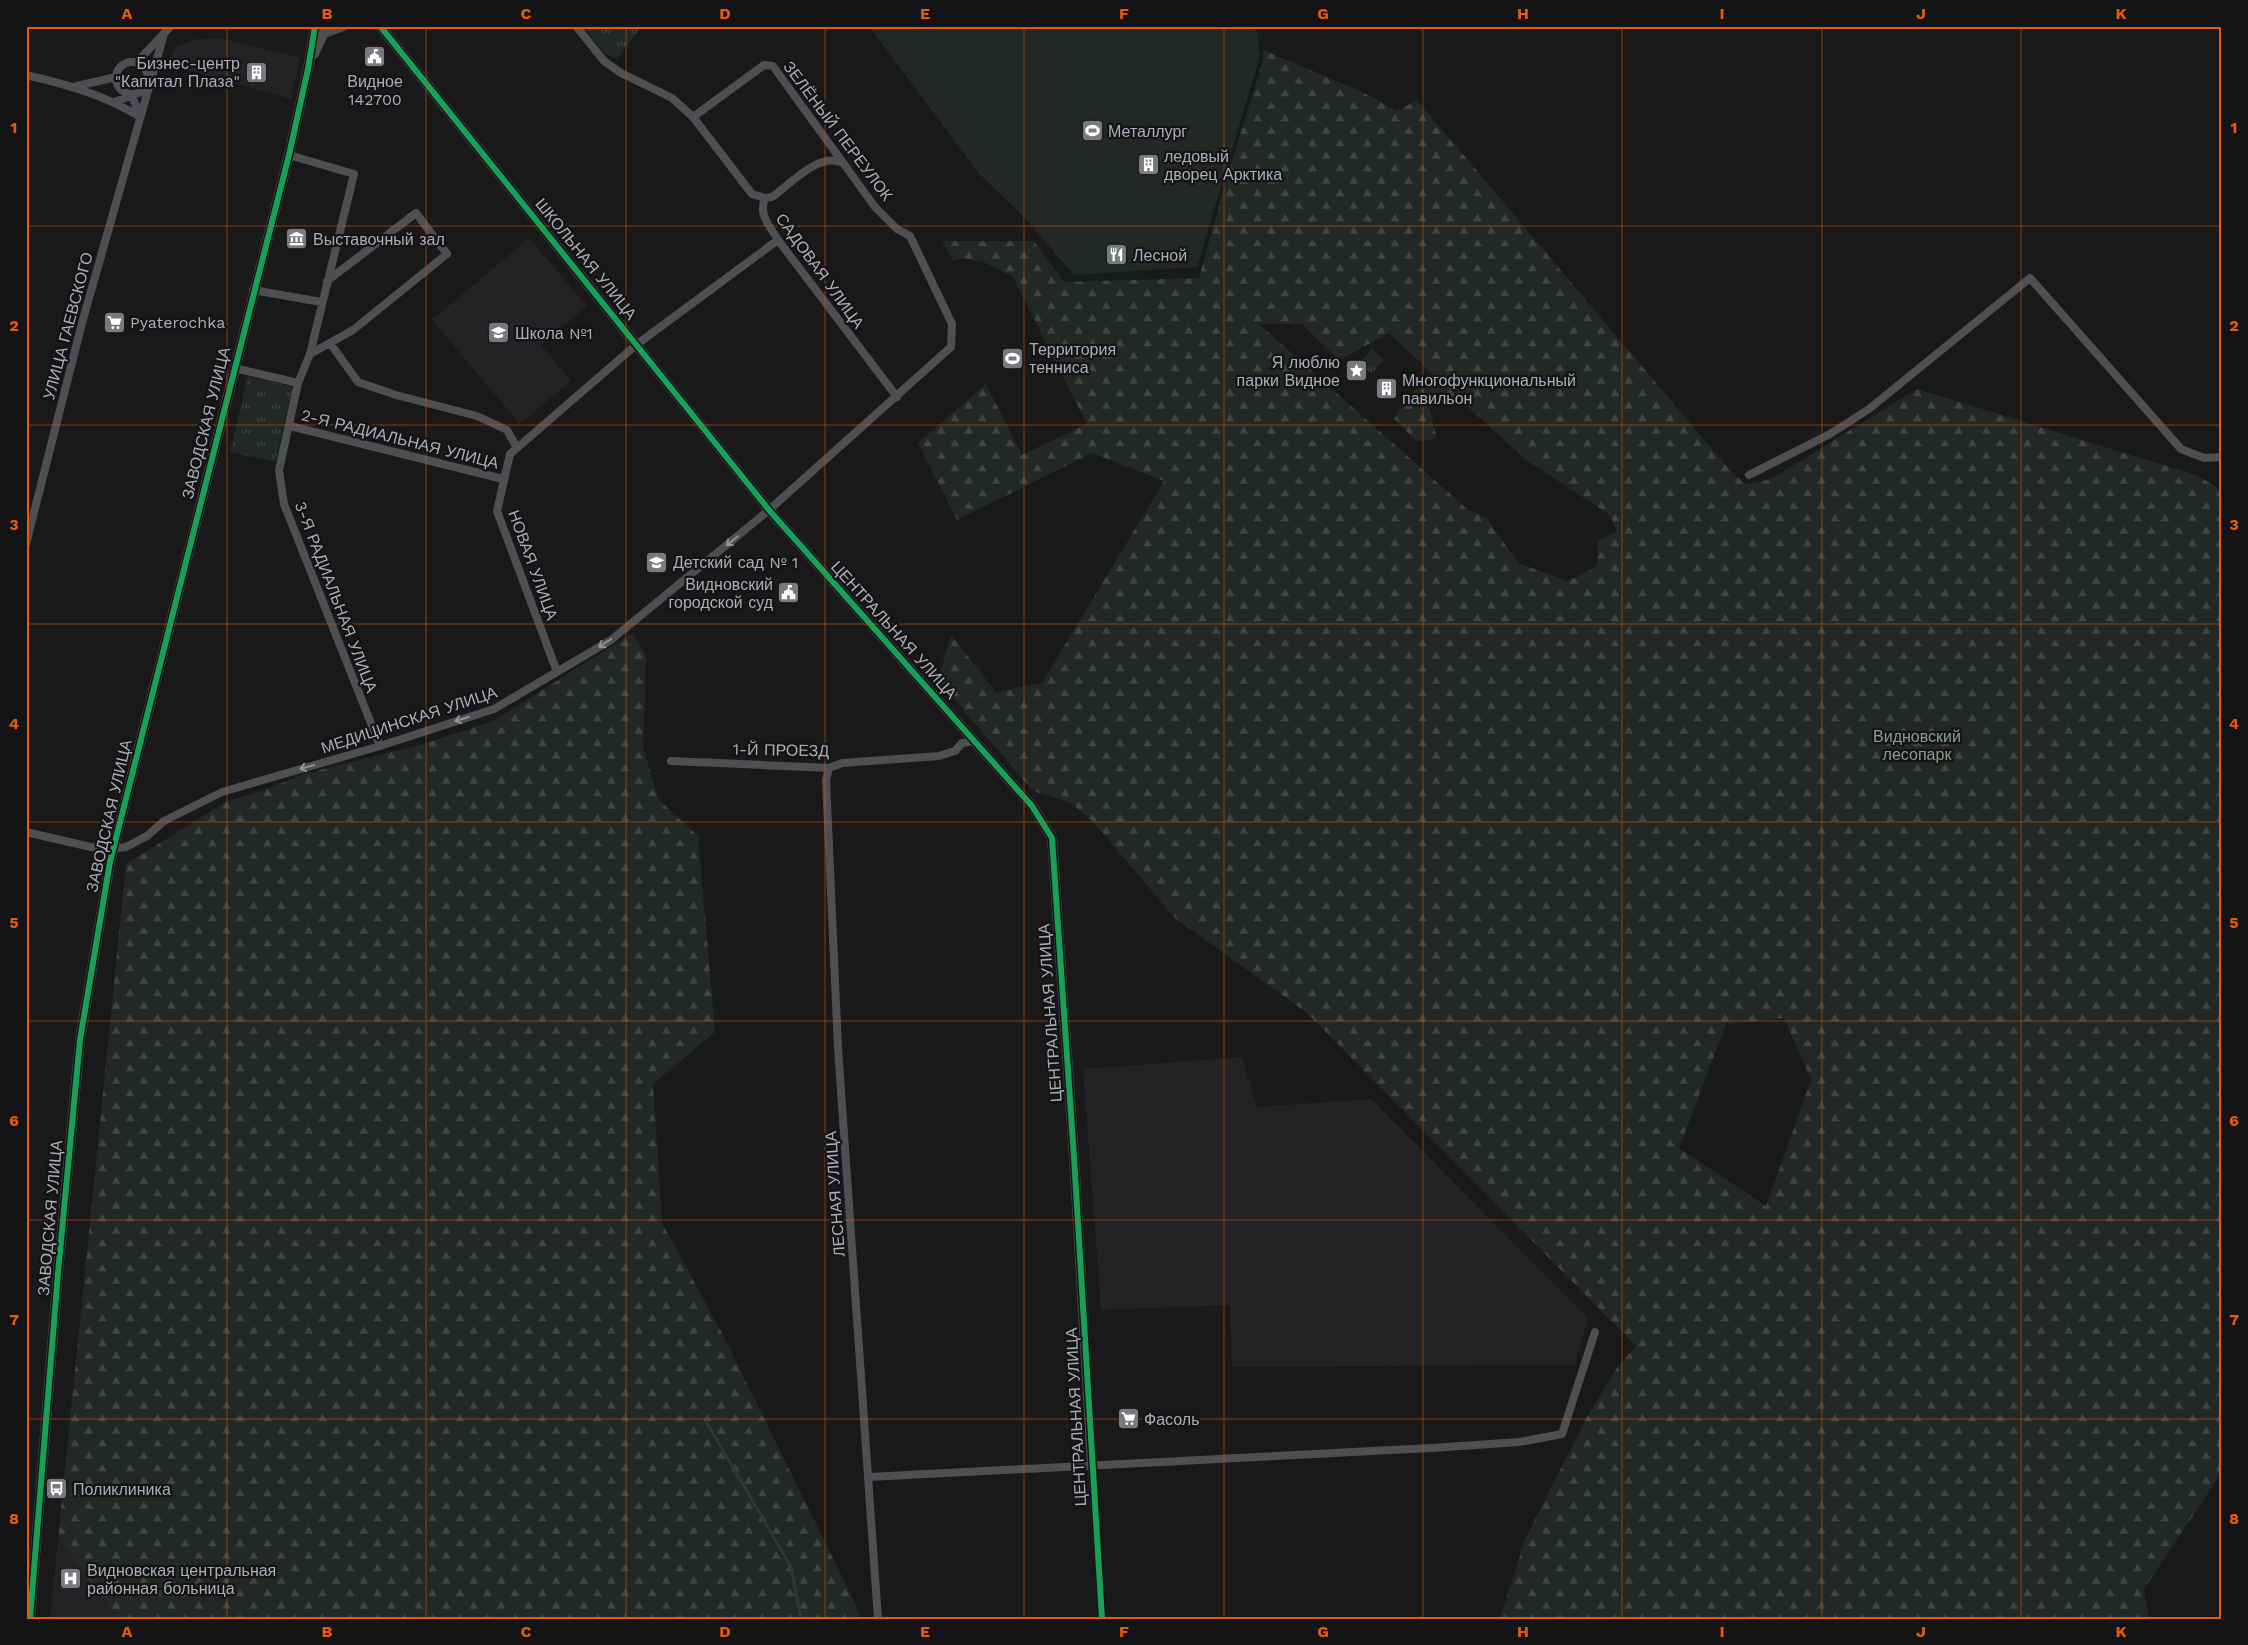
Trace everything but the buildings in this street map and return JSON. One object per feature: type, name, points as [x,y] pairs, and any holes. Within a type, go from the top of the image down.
[{"type":"street","points":[[158,26],[164,34]]},
{"type":"street","name":"УЛИЦА ГАЕВСКОГО","points":[[137,62],[171,26]]},
{"type":"street","points":[[309,66],[315,26]]},
{"type":"street","points":[[309,66],[325,29],[343,26]]},
{"type":"street","name":"ШКОЛЬНАЯ УЛИЦА","points":[[380,26],[769,510]]},
{"type":"street","name":"САДОВАЯ УЛИЦА","points":[[576,26],[604,61],[621,73],[672,98],[693,117],[752,194],[765,198],[762,214],[778,240],[897,397]]},
{"type":"street","name":"УЛИЦА ГАЕВСКОГО","points":[[26,544],[82,323],[148,83],[164,34]]},
{"type":"street","points":[[115,102],[144,90],[148,83],[149,77],[144,66],[137,62],[128,62],[122,65],[116,77],[117,85],[122,91],[132,94]]},
{"type":"street","name":"ЗЕЛЁНЫЙ ПЕРЕУЛОК","points":[[693,117],[764,65],[773,66],[875,207],[897,229],[910,236],[952,324],[951,347]]},
{"type":"street","name":"ЗАВОДСКАЯ УЛИЦА","points":[[30,1619],[58,1273],[80,1040],[113,850],[253,290],[289,155],[309,66]]},
{"type":"street","points":[[26,75],[77,86],[115,102],[139,116]]},
{"type":"street","points":[[77,86],[116,77]]},
{"type":"street","points":[[132,94],[139,116]]},
{"type":"street","name":"3-Я РАДИАЛЬНАЯ УЛИЦА","points":[[289,155],[354,174],[321,302],[310,354],[298,383],[279,470],[284,504],[380,746]]},
{"type":"street","points":[[765,198],[772,197],[810,168],[824,160],[836,159],[845,164]]},
{"type":"street","points":[[310,354],[353,330],[447,254],[416,213],[327,281]]},
{"type":"street","name":"НОВАЯ УЛИЦА","points":[[557,672],[497,511],[510,454],[636,345],[778,240]]},
{"type":"street","points":[[1749,475],[1830,434],[1869,409],[2030,278],[2181,449],[2204,458],[2222,457]]},
{"type":"street","points":[[253,290],[321,302]]},
{"type":"street","points":[[330,343],[358,382],[396,395],[477,416],[507,430],[517,448]]},
{"type":"street","name":"МЕДИЦИНСКАЯ УЛИЦА","points":[[113,850],[126,847],[147,836],[164,821],[222,792],[380,746],[494,709],[611,640],[769,510],[951,347]]},
{"type":"street","points":[[234,368],[298,383]]},
{"type":"street","name":"2-Я РАДИАЛЬНАЯ УЛИЦА","points":[[290,426],[503,479]]},
{"type":"street","name":"ЦЕНТРАЛЬНАЯ УЛИЦА","points":[[769,510],[1032,806],[1052,838],[1074,1157],[1102,1619]]},
{"type":"street","name":"1-Й ПРОЕЗД","points":[[671,761],[829,768],[842,763],[939,756],[956,751],[962,743],[974,741]]},
{"type":"street","name":"ЛЕСНАЯ УЛИЦА","points":[[829,768],[826,780],[838,1048],[870,1478],[878,1619]]},
{"type":"street","points":[[26,832],[104,850],[113,850]]},
{"type":"street","points":[[870,1478],[1431,1448],[1519,1442],[1562,1434],[1595,1332]]},
{"type":"shaded area","points":[[219,38],[300,58],[291,99],[166,64],[177,46],[196,39]]},
{"type":"shaded area","name":"Школа №1","points":[[529,238],[587,306],[541,345],[571,381],[520,424],[432,320]]},
{"type":"shaded area","points":[[1242,1057],[1257,1107],[1371,1099],[1588,1318],[1575,1365],[1232,1367],[1230,1305],[1101,1310],[1083,1069]]},
{"type":"shaded area","name":"Видновская центральная районная больница","points":[[58,1539],[119,1619],[50,1619]]},
{"type":"green space","points":[[583,26],[642,26],[617,59],[605,54]]},
{"type":"green space","name":"Металлург","points":[[869,26],[1256,26],[1260,56],[1197,267],[1074,275],[1024,217],[979,174]]},
{"type":"green space","name":"Видновский лесопарк","points":[[1263,50],[1360,91],[1397,111],[1417,100],[1733,474],[1746,484],[1771,479],[1917,389],[2196,475],[2222,490],[2222,1472],[2144,1589],[2149,1619],[1500,1619],[1525,1539],[1586,1419],[1616,1369],[1636,1346],[1307,1013],[1175,918],[1094,823],[1071,803],[1033,791],[938,680],[951,635],[996,692],[1042,683],[1164,481],[1092,453],[957,520],[918,443],[986,384],[1022,455],[1087,424],[1013,277],[986,263],[963,258],[953,261],[942,241],[1034,241],[1064,282],[1199,278],[1229,170],[1263,61]],"holes":[[[1259,324],[1302,324],[1339,360],[1389,333],[1437,378],[1412,392],[1394,419],[1417,441],[1437,439],[1429,407],[1458,398],[1529,462],[1610,515],[1617,532],[1598,540],[1597,566],[1568,581],[1518,563],[1487,518],[1467,509]],[[1784,1018],[1811,1080],[1766,1206],[1679,1148],[1726,1024]]]},
{"type":"green space","points":[[1372,349],[1384,360],[1371,374],[1359,363]]},
{"type":"green space","points":[[248,376],[293,387],[275,462],[230,452]]},
{"type":"green space","points":[[633,633],[646,656],[643,747],[658,799],[698,836],[715,1032],[653,1084],[662,1223],[722,1333],[853,1599],[860,1619],[119,1619],[58,1539],[126,864],[226,802],[262,791],[304,774],[423,744],[493,721]]},
{"type":"waterway","points":[[707,1423],[791,1567],[801,1619]]},
{"type":"cycle path","points":[[30,1619],[58,1273],[80,1040],[110,862],[289,155],[308,69],[315,26]]},
{"type":"cycle path","points":[[380,26],[769,510],[1032,806],[1052,838],[1074,1157],[1102,1619]]},
{"type":"place","name":"Видное 142700","points":[[375,57]]},
{"type":"place","name":"Бизнес-центр \"Капитал Плаза\"","points":[[256,72]]},
{"type":"place","name":"Металлург","points":[[1092,131]]},
{"type":"place","name":"ледовый дворец Арктика","points":[[1148,165]]},
{"type":"place","name":"Выставочный зал","points":[[297,239]]},
{"type":"place","name":"Лесной","points":[[1117,255]]},
{"type":"place","name":"Pyaterochka","points":[[114,322]]},
{"type":"place","name":"Школа №1","points":[[499,333]]},
{"type":"place","name":"Территория тенниса","points":[[1013,358]]},
{"type":"place","name":"Я люблю парки Видное","points":[[1356,371]]},
{"type":"place","name":"Многофункциональный павильон","points":[[1386,389]]},
{"type":"place","name":"Детский сад № 1","points":[[657,562]]},
{"type":"place","name":"Видновский городской суд","points":[[789,593]]},
{"type":"place","name":"Фасоль","points":[[1128,1419]]},
{"type":"place","name":"Поликлиника","points":[[57,1489]]},
{"type":"place","name":"Видновская центральная районная больница","points":[[71,1579]]}]
